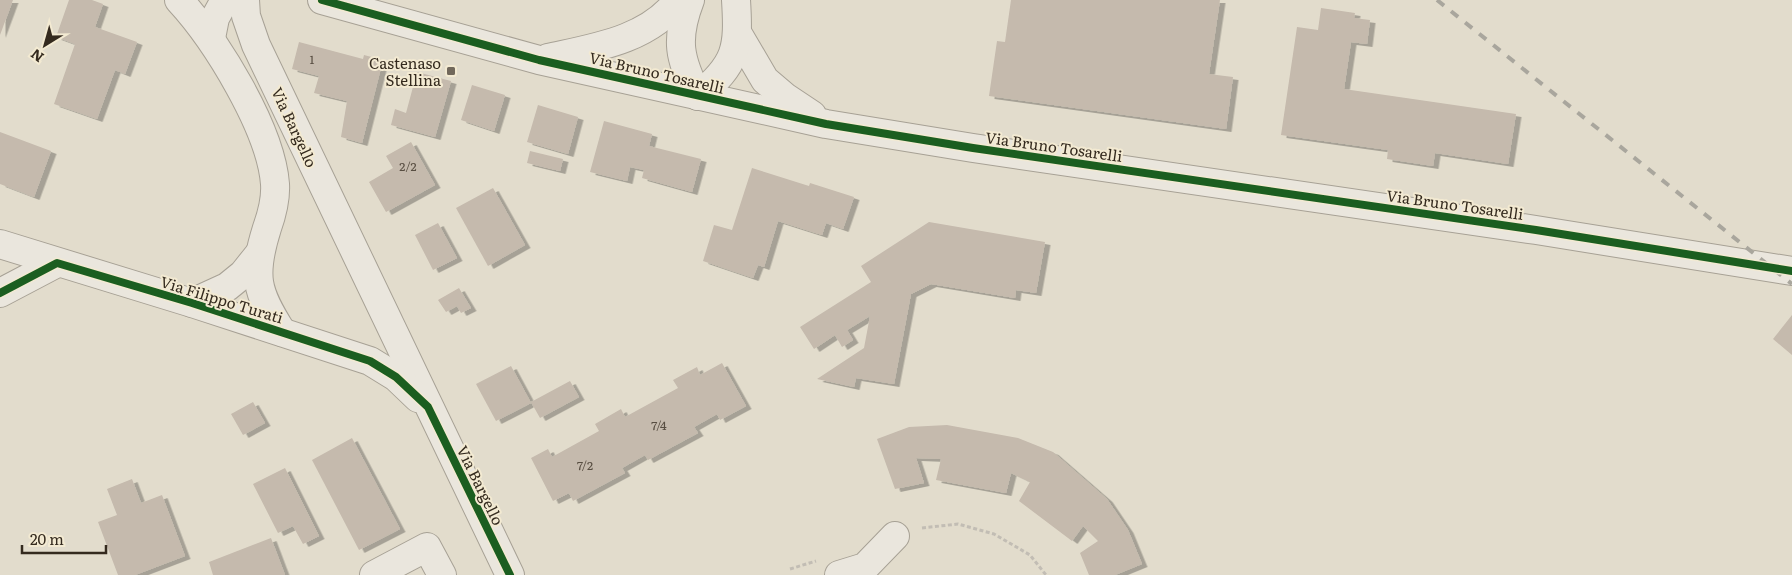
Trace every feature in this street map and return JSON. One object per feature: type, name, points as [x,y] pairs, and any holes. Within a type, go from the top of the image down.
[{"type":"street","points":[[179,0],[211,38],[260,127],[270,153],[276,185],[274,202],[259,254],[257,277],[264,304],[282,332]]},
{"type":"street","points":[[211,38],[215,18],[225,0]]},
{"type":"street","name":"Via Bargello","points":[[245,0],[246,16],[256,45],[510,575]]},
{"type":"street","name":"Via Bruno Tosarelli","points":[[322,0],[539,60],[826,124],[983,149],[1508,226],[1792,271]]},
{"type":"street","points":[[539,60],[604,46],[642,30],[662,18],[678,0]]},
{"type":"street","points":[[690,0],[681,30],[680,51],[684,69],[698,96],[717,80],[731,62],[738,34],[736,0]]},
{"type":"street","points":[[738,34],[766,80],[785,97],[826,124]]},
{"type":"street","name":"Via Filippo Turati","points":[[0,244],[192,303],[370,361],[385,369],[428,407]]},
{"type":"street","points":[[192,303],[227,287],[243,274],[259,254]]},
{"type":"street","points":[[0,293],[57,262]]},
{"type":"street","points":[[839,575],[866,567],[894,536]]},
{"type":"street","points":[[374,575],[427,547],[442,575]]},
{"type":"building","points":[[0,0],[13,0],[0,35]]},
{"type":"building","points":[[69,0],[92,0],[103,4],[95,27],[137,42],[125,74],[115,70],[97,119],[54,104],[75,44],[56,37]]},
{"type":"building","points":[[1011,0],[1220,0],[1209,74],[1233,77],[1226,129],[989,96],[997,41],[1005,42]]},
{"type":"building","points":[[1321,8],[1355,13],[1354,18],[1370,20],[1367,44],[1351,42],[1344,89],[1516,114],[1508,164],[1435,153],[1433,166],[1387,159],[1388,150],[1281,135],[1297,27],[1318,30]]},
{"type":"building","points":[[299,42],[363,59],[364,55],[383,60],[362,143],[341,137],[347,101],[314,93],[319,76],[292,69]]},
{"type":"building","points":[[417,72],[451,81],[435,137],[391,125],[395,109],[406,113]]},
{"type":"building","points":[[472,85],[505,95],[494,131],[461,120]]},
{"type":"building","points":[[538,105],[578,117],[568,154],[527,142]]},
{"type":"building","points":[[604,121],[652,134],[649,146],[701,159],[692,192],[642,178],[644,170],[630,167],[627,181],[590,172]]},
{"type":"building","points":[[0,132],[51,151],[34,197],[0,184]]},
{"type":"building","points":[[411,142],[435,185],[386,212],[369,182],[393,168],[386,156]]},
{"type":"building","points":[[530,151],[563,159],[560,171],[527,163]]},
{"type":"building","points":[[752,168],[809,186],[810,183],[854,197],[843,229],[826,223],[822,235],[778,221],[764,267],[758,265],[753,278],[703,261],[714,225],[732,230]]},
{"type":"building","points":[[493,188],[525,245],[488,266],[456,208]]},
{"type":"building","points":[[929,222],[1045,242],[1036,293],[1016,290],[1015,298],[931,284],[911,294],[894,384],[856,378],[854,387],[817,379],[864,348],[870,316],[847,330],[853,340],[842,347],[835,335],[814,349],[800,327],[871,282],[861,266]]},
{"type":"building","points":[[438,223],[457,258],[433,270],[415,235]]},
{"type":"building","points":[[459,288],[471,308],[461,313],[457,306],[446,312],[438,300]]},
{"type":"building","points":[[1792,315],[1792,355],[1773,339]]},
{"type":"building","points":[[722,363],[746,406],[720,420],[717,414],[694,427],[698,433],[648,460],[645,455],[622,468],[625,473],[573,501],[569,493],[553,501],[531,458],[548,449],[552,457],[599,431],[595,424],[621,409],[625,417],[678,388],[673,380],[697,367],[700,375]]},
{"type":"building","points":[[511,366],[531,403],[496,421],[476,384]]},
{"type":"building","points":[[570,381],[579,397],[540,418],[531,402]]},
{"type":"building","points":[[253,402],[265,423],[243,435],[231,414]]},
{"type":"building","points":[[947,425],[1018,438],[1053,452],[1107,499],[1128,530],[1142,564],[1115,575],[1089,575],[1080,553],[1098,541],[1083,526],[1072,541],[1019,501],[1030,482],[1011,473],[1006,493],[936,480],[941,459],[916,458],[924,483],[895,489],[877,439],[909,427]]},
{"type":"building","points":[[352,438],[400,529],[359,550],[312,460]]},
{"type":"building","points":[[285,468],[319,536],[303,544],[293,526],[278,533],[253,484]]},
{"type":"building","points":[[132,479],[141,503],[162,495],[185,556],[135,575],[118,575],[98,522],[117,515],[107,489]]},
{"type":"building","points":[[271,538],[285,575],[213,575],[209,562]]},
{"type":"railway","points":[[1437,0],[1792,284]]},
{"type":"cycle path","points":[[322,0],[539,60],[826,124],[973,148],[1536,230],[1792,271]]},
{"type":"cycle path","points":[[0,293],[57,263],[192,303],[370,361],[396,377],[428,407],[510,575]]},
{"type":"place","name":"Castenaso Stellina","points":[[451,71]]}]
